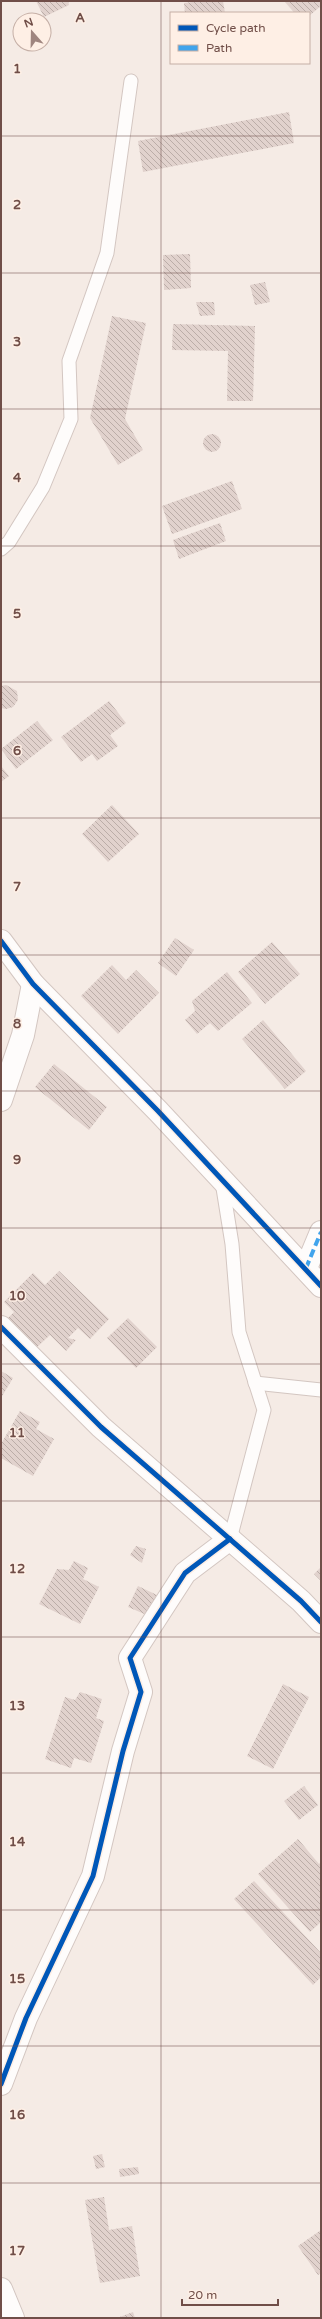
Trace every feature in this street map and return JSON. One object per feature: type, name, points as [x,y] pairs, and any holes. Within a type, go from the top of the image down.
[{"type":"street","points":[[1,941],[32,984],[221,1177],[321,1286]]},
{"type":"street","points":[[1,1100],[23,1035],[32,984]]},
{"type":"street","points":[[306,1268],[321,1232]]},
{"type":"street","points":[[1,1327],[100,1427],[301,1601],[321,1622]]},
{"type":"street","points":[[1,2084],[26,2018],[93,1876],[123,1751],[142,1692],[130,1658],[184,1573],[230,1539]]},
{"type":"street","points":[[1,2289],[13,2318]]},
{"type":"lane","points":[[1,549],[10,542],[43,487],[71,419],[69,362],[107,253],[131,81]]},
{"type":"lane","points":[[221,1177],[232,1244],[239,1332],[264,1410],[230,1539]]},
{"type":"lane","points":[[255,1383],[321,1390]]},
{"type":"building","points":[[36,1],[68,1],[69,5],[52,13],[42,12]]},
{"type":"building","points":[[223,1],[225,12],[185,12],[184,3]]},
{"type":"building","points":[[284,1],[321,1],[321,6],[310,15],[310,12],[294,12]]},
{"type":"building","points":[[289,112],[294,143],[143,172],[138,141]]},
{"type":"building","points":[[190,254],[191,288],[164,290],[163,255]]},
{"type":"building","points":[[265,282],[270,302],[255,305],[250,285]]},
{"type":"building","points":[[196,302],[214,302],[215,315],[200,316]]},
{"type":"building","points":[[112,316],[146,323],[125,419],[143,450],[118,465],[90,418]]},
{"type":"building","points":[[173,324],[255,326],[253,401],[227,401],[228,351],[172,350]]},
{"type":"building","points":[[212,434],[218,437],[221,443],[218,449],[212,452],[206,449],[203,443],[206,437]]},
{"type":"building","points":[[232,481],[242,509],[172,534],[162,506]]},
{"type":"building","points":[[220,523],[226,541],[179,559],[173,540]]},
{"type":"building","points":[[6,685],[17,691],[18,700],[13,707],[6,709],[1,708],[1,686]]},
{"type":"building","points":[[109,701],[126,723],[110,735],[118,746],[97,761],[92,754],[81,762],[61,737]]},
{"type":"building","points":[[37,721],[53,740],[16,769],[1,749]]},
{"type":"building","points":[[1,766],[9,776],[1,782]]},
{"type":"building","points":[[112,805],[139,834],[108,862],[82,834]]},
{"type":"building","points":[[175,938],[194,950],[176,976],[158,963]]},
{"type":"building","points":[[272,942],[300,974],[265,1004],[238,972]]},
{"type":"building","points":[[112,965],[126,980],[136,970],[159,993],[118,1034],[81,996]]},
{"type":"building","points":[[227,972],[252,1003],[218,1031],[210,1023],[197,1034],[185,1020],[195,1011],[192,1001]]},
{"type":"building","points":[[263,1020],[306,1071],[285,1089],[242,1039]]},
{"type":"building","points":[[54,1064],[107,1107],[89,1130],[35,1087]]},
{"type":"building","points":[[59,1271],[109,1319],[90,1339],[78,1328],[68,1338],[76,1340],[66,1351],[50,1335],[34,1350],[5,1321],[14,1312],[4,1302],[33,1273],[45,1285]]},
{"type":"building","points":[[128,1318],[157,1347],[136,1368],[107,1338]]},
{"type":"building","points":[[1,1371],[13,1378],[1,1398]]},
{"type":"building","points":[[20,1411],[40,1422],[36,1429],[54,1439],[33,1476],[1,1458],[1,1444]]},
{"type":"building","points":[[136,1546],[146,1549],[142,1563],[130,1555]]},
{"type":"building","points":[[74,1561],[88,1568],[83,1579],[99,1587],[80,1624],[39,1604],[57,1569],[69,1570]]},
{"type":"building","points":[[321,1567],[321,1581],[314,1574]]},
{"type":"building","points":[[138,1586],[159,1596],[149,1616],[128,1607]]},
{"type":"building","points":[[283,1684],[309,1697],[273,1769],[247,1756]]},
{"type":"building","points":[[80,1692],[102,1699],[96,1718],[104,1721],[91,1763],[74,1758],[71,1768],[45,1759],[65,1697],[75,1700]]},
{"type":"building","points":[[304,1786],[318,1805],[299,1820],[284,1801]]},
{"type":"building","points":[[298,1839],[319,1864],[321,1862],[321,1922],[310,1932],[258,1874]]},
{"type":"building","points":[[254,1881],[321,1953],[321,1977],[313,1985],[234,1899]]},
{"type":"building","points":[[102,2154],[105,2167],[96,2169],[93,2156]]},
{"type":"building","points":[[138,2167],[139,2174],[120,2177],[119,2169]]},
{"type":"building","points":[[104,2197],[109,2230],[132,2226],[140,2276],[100,2283],[85,2200]]},
{"type":"building","points":[[321,2230],[321,2273],[318,2275],[298,2246]]},
{"type":"building","points":[[133,2312],[135,2318],[117,2318]]},
{"type":"marked path","points":[[306,1268],[321,1232]]},
{"type":"cycle path","points":[[1,941],[33,984],[158,1111],[321,1286]]},
{"type":"cycle path","points":[[1,1327],[101,1427],[301,1601],[321,1622]]},
{"type":"cycle path","points":[[1,2084],[26,2018],[93,1876],[123,1751],[141,1692],[130,1658],[185,1573],[230,1539]]}]
